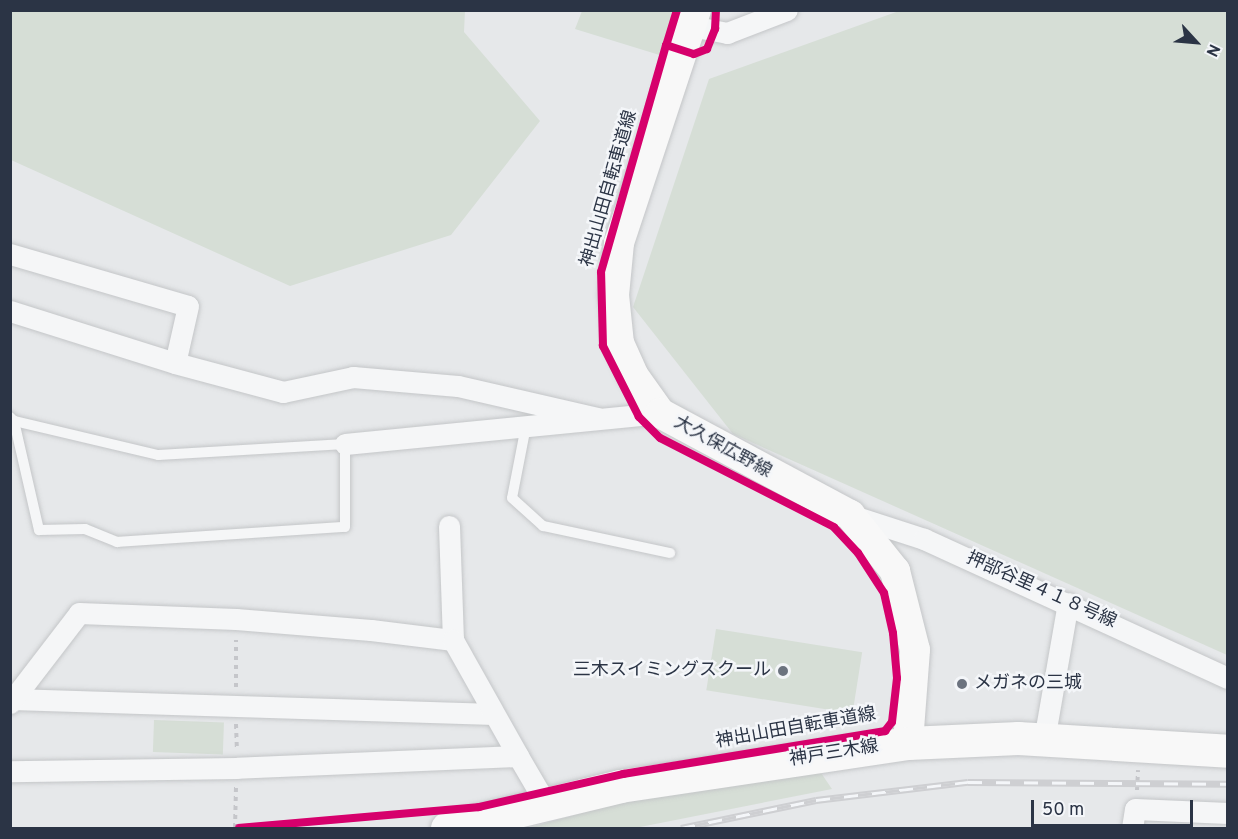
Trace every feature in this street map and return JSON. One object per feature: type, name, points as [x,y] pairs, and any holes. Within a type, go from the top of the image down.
[{"type":"main road","name":"神戸三木線","points":[[447,828],[542,807],[620,786],[908,743],[1044,740],[1227,752]]},
{"type":"street","points":[[693,18],[727,33],[788,10]]},
{"type":"street","name":"大久保広野線","points":[[693,18],[619,243],[614,295],[619,343],[633,375],[660,413],[850,515],[895,571],[915,650],[908,743]]},
{"type":"street","points":[[10,254],[188,306],[175,363]]},
{"type":"street","points":[[10,310],[175,363],[283,392],[364,378],[458,386],[598,418]]},
{"type":"street","points":[[345,444],[660,413]]},
{"type":"street","name":"押部谷里４１８号線","points":[[850,515],[924,538],[1227,678]]},
{"type":"street","points":[[449,525],[453,640],[492,714],[539,792],[542,807]]},
{"type":"street","points":[[1044,740],[1068,603]]},
{"type":"street","points":[[12,701],[79,613],[236,619],[453,640]]},
{"type":"street","points":[[12,701],[492,714]]},
{"type":"street","points":[[10,771],[237,768],[518,756]]},
{"type":"street","points":[[1134,819],[1227,813]]},
{"type":"lane","points":[[12,419],[158,455],[345,444],[345,527],[117,542],[85,529],[39,530],[12,419]]},
{"type":"lane","points":[[526,426],[512,498],[543,526],[670,553]]},
{"type":"path","points":[[1134,819],[1139,746]]},
{"type":"path","points":[[239,828],[250,828]]},
{"type":"shaded area","points":[[11,10],[465,11],[464,32],[540,121],[451,235],[290,286],[11,160]]},
{"type":"shaded area","points":[[582,11],[681,11],[666,57],[575,29]]},
{"type":"shaded area","points":[[899,11],[1227,11],[1227,655],[733,434],[633,307],[709,79]]},
{"type":"shaded area","name":"三木スイミングスクール","points":[[716,629],[862,652],[852,713],[706,690]]},
{"type":"shaded area","points":[[154,720],[224,722],[223,754],[153,752]]},
{"type":"shaded area","points":[[819,770],[832,789],[635,828],[528,828],[625,801]]},
{"type":"railway","points":[[681,828],[816,800],[968,782],[1228,784]]},
{"type":"cycle path","points":[[677,10],[666,45],[694,54],[707,49],[715,29],[716,10]]},
{"type":"cycle path","name":"神出山田自転車道線","points":[[239,828],[479,807],[623,774],[885,731],[892,722],[897,678],[893,633],[884,593],[858,553],[834,527],[660,438],[639,417],[603,346],[601,272],[666,45]]},
{"type":"place","name":"三木スイミングスクール","points":[[783,671]]},
{"type":"place","name":"メガネの三城","points":[[962,684]]}]
